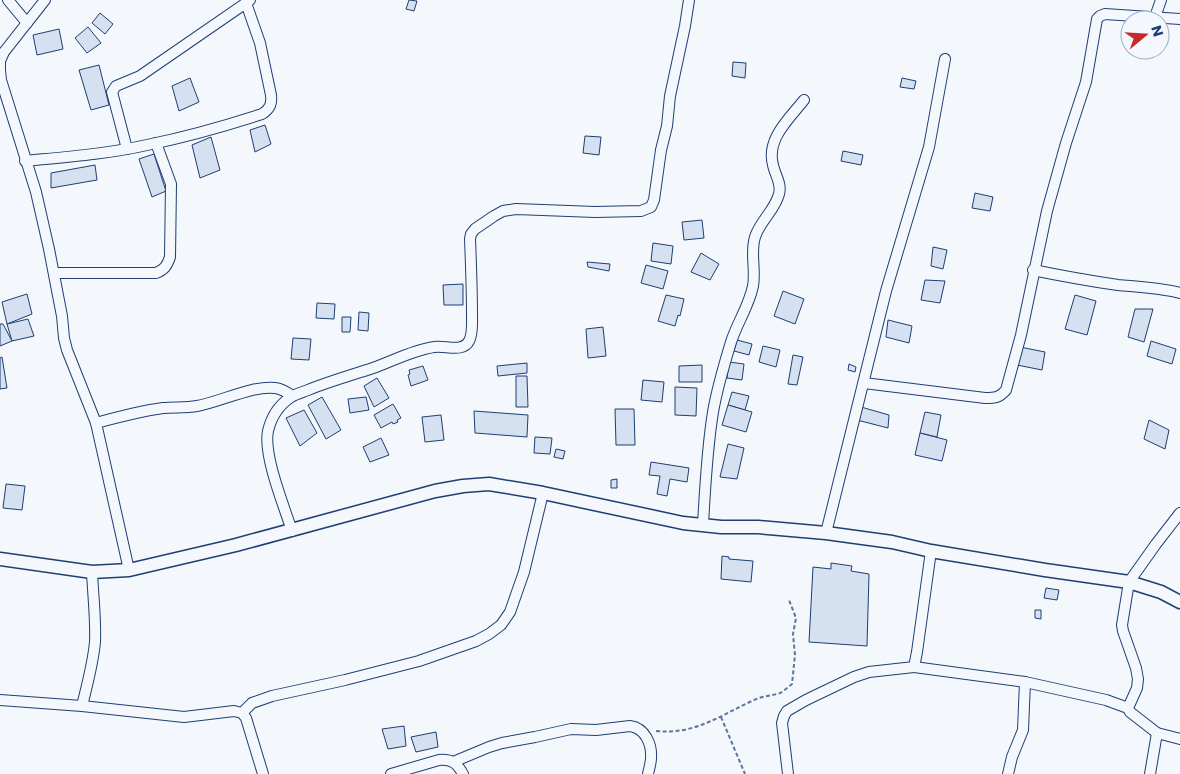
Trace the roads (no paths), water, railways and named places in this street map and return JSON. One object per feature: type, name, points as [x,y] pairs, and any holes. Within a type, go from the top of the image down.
[{"type":"street","points":[[8,0],[27,23]]},
{"type":"street","points":[[46,0],[4,52],[0,61],[1,80],[36,192],[54,274],[64,338],[96,423],[130,570]]},
{"type":"street","points":[[292,531],[273,472],[267,442],[272,419],[279,408],[292,396],[320,385],[426,348],[441,346],[461,348],[466,346],[470,341],[472,327],[470,239],[475,229],[503,211],[516,209],[596,212],[641,211],[651,208],[654,200],[670,96],[685,26],[688,0]]},
{"type":"street","points":[[25,161],[127,149],[156,143],[218,128],[269,110],[272,103],[271,95],[262,51],[248,2],[140,76],[113,88],[112,92],[127,149]]},
{"type":"street","points":[[864,383],[985,398],[1001,396],[1006,390],[1047,211],[1086,82],[1097,19],[1105,14],[1120,15]]},
{"type":"street","points":[[826,533],[886,291],[929,147],[945,60]]},
{"type":"street","points":[[703,525],[710,433],[714,409],[732,340],[753,287],[755,236],[779,194],[780,186],[771,156],[773,146],[778,133],[804,100]]},
{"type":"street","points":[[54,274],[156,274],[163,271],[170,257],[171,184],[156,143]]},
{"type":"street","points":[[1033,270],[1089,281],[1180,292]]},
{"type":"street","points":[[96,423],[147,410],[199,406],[267,388],[276,388],[292,396]]},
{"type":"street","points":[[0,559],[92,572],[130,570],[292,531],[435,491],[489,484],[543,493],[683,523],[826,533],[892,542],[931,551],[1129,582],[1160,592],[1180,602]]},
{"type":"street","points":[[242,713],[252,703],[272,696],[419,661],[476,642],[500,626],[510,612],[524,572],[543,493]]},
{"type":"street","points":[[1128,708],[1138,688],[1136,668],[1122,631],[1129,582],[1180,513]]},
{"type":"street","points":[[914,667],[931,551]]},
{"type":"street","points":[[82,706],[95,642],[92,572]]},
{"type":"street","points":[[788,774],[782,723],[787,711],[854,677],[869,672],[914,667],[1025,682],[1106,700],[1128,708],[1132,715],[1157,733],[1180,739]]},
{"type":"street","points":[[1008,774],[1012,757],[1023,730],[1025,682]]},
{"type":"street","points":[[0,700],[82,706],[184,717],[234,711],[242,713],[246,718],[263,774]]},
{"type":"street","points":[[453,762],[502,743],[562,730],[596,730],[630,726],[641,730],[647,738],[652,758],[648,774]]},
{"type":"street","points":[[1150,774],[1157,733]]},
{"type":"street","points":[[391,774],[447,759],[459,767],[463,774]]}]
